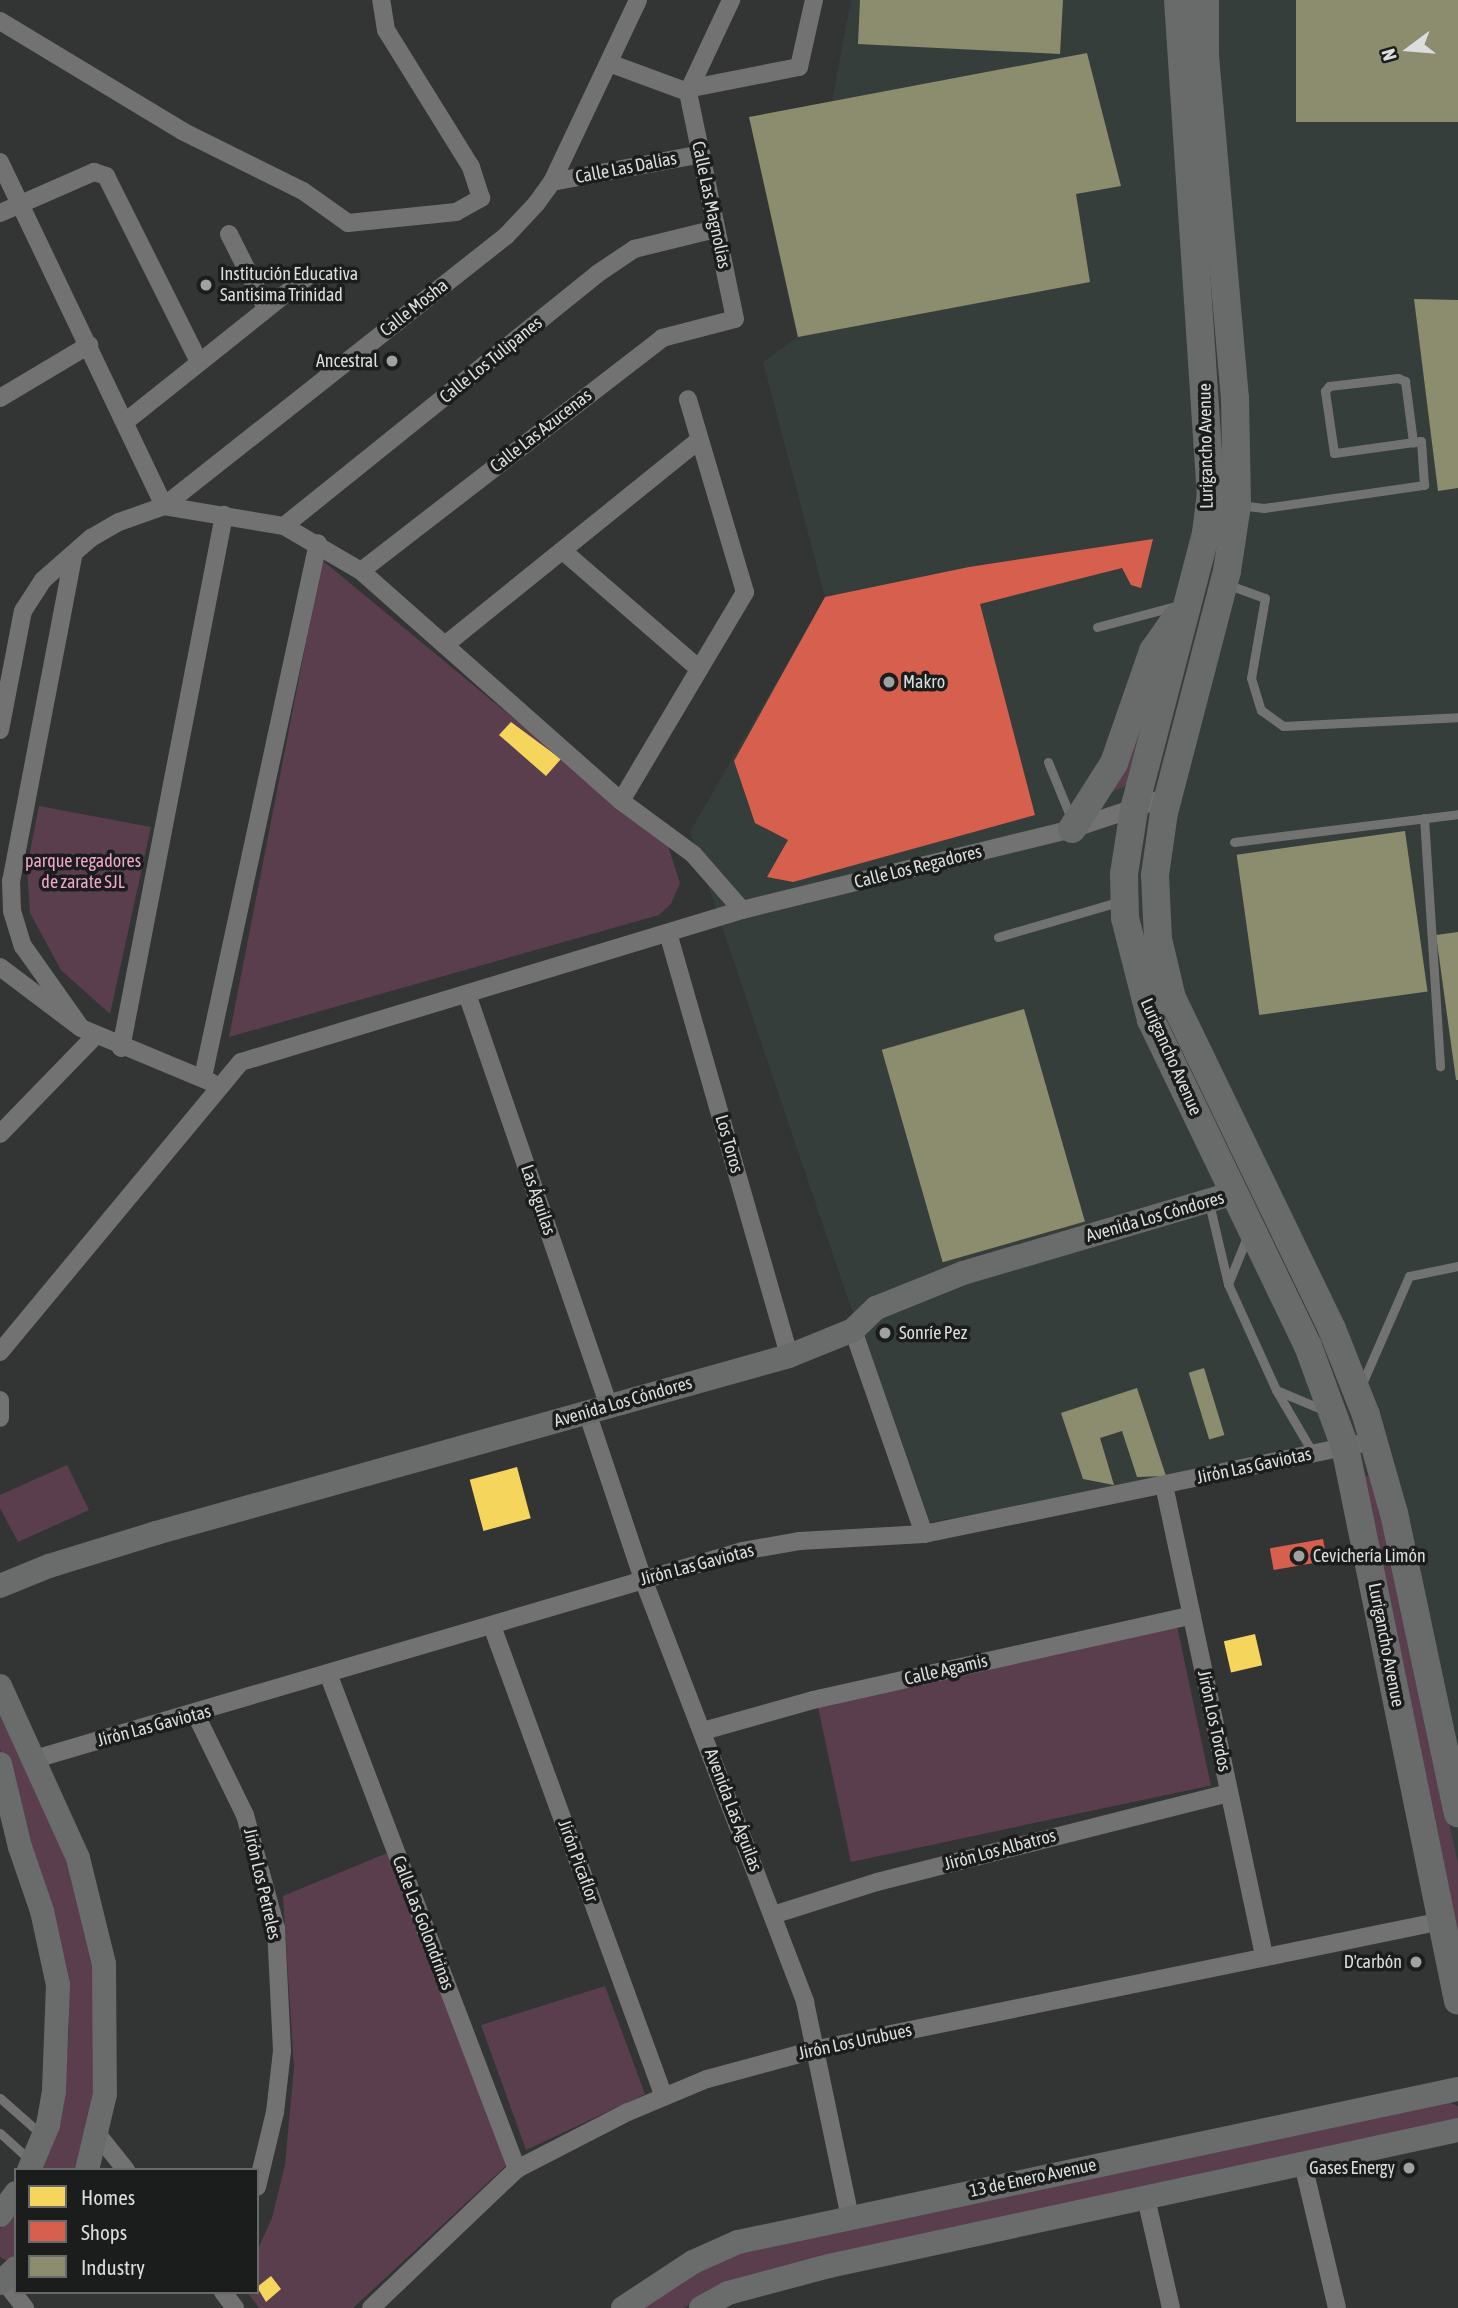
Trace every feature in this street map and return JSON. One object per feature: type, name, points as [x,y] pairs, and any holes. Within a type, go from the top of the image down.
[{"type":"main road","name":"Lurigancho Avenue","points":[[1178,0],[1211,493],[1206,533],[1134,810],[1124,900],[1134,964],[1151,1020],[1222,1197],[1251,1228],[1308,1346],[1345,1447],[1458,2001]]},
{"type":"main road","name":"Lurigancho Avenue","points":[[1205,0],[1205,57],[1235,398],[1237,505],[1224,583],[1167,797],[1155,905],[1158,939],[1172,998],[1332,1329],[1375,1441],[1455,1783],[1458,1813]]},
{"type":"main road","points":[[1197,273],[1225,272]]},
{"type":"main road","points":[[1072,829],[1118,755],[1153,651],[1187,604]]},
{"type":"main road","name":"Avenida Los Cóndores","points":[[0,1586],[41,1569],[156,1533],[789,1356],[853,1331],[876,1308],[963,1273],[1222,1197]]},
{"type":"main road","points":[[0,1686],[78,1858],[104,1965],[107,2066],[98,2135],[88,2168]]},
{"type":"main road","points":[[0,1764],[51,1949],[58,1985],[43,2136],[31,2166]]},
{"type":"main road","name":"13 de Enero Avenue","points":[[623,2308],[693,2262],[738,2242],[1458,2089]]},
{"type":"main road","points":[[701,2308],[829,2266],[1458,2130]]},
{"type":"main road","points":[[0,2215],[14,2196]]},
{"type":"street","points":[[0,22],[182,131],[303,191],[348,223],[456,212],[481,198],[471,167],[386,30],[381,0]]},
{"type":"street","name":"Calle Mosha","points":[[164,506],[506,236],[552,182],[638,0]]},
{"type":"street","points":[[690,90],[731,0]]},
{"type":"street","points":[[609,64],[690,90],[799,67],[814,0]]},
{"type":"street","name":"Calle Las Magnolias","points":[[690,90],[735,318]]},
{"type":"street","name":"Calle Las Dalias","points":[[552,182],[701,154]]},
{"type":"street","points":[[0,162],[164,506]]},
{"type":"street","points":[[0,213],[94,172],[106,176],[198,360]]},
{"type":"street","name":"Calle Los Tulipanes","points":[[284,526],[597,274],[634,249],[716,229]]},
{"type":"street","points":[[229,234],[266,308]]},
{"type":"street","points":[[125,422],[198,360],[309,275]]},
{"type":"street","name":"Calle Las Azucenas","points":[[361,571],[662,338],[735,318]]},
{"type":"street","points":[[0,398],[89,345]]},
{"type":"street","points":[[621,801],[745,592],[688,399]]},
{"type":"street","points":[[444,645],[699,440]]},
{"type":"street","points":[[0,730],[23,611],[43,580],[73,557],[91,538],[119,522],[164,506],[284,526],[318,542],[361,571],[621,801],[693,855],[742,910]]},
{"type":"street","points":[[121,1048],[224,515]]},
{"type":"street","points":[[203,1077],[318,542]]},
{"type":"street","points":[[563,551],[699,669]]},
{"type":"street","points":[[73,557],[11,881],[12,911],[23,946],[88,1031]]},
{"type":"street","name":"Calle Los Regadores","points":[[0,1352],[241,1062],[742,910],[1072,829],[1167,797]]},
{"type":"street","name":"Los Toros","points":[[668,933],[789,1356]]},
{"type":"street","points":[[0,967],[88,1031],[121,1048],[203,1077],[219,1089]]},
{"type":"street","name":"Las Águilas","points":[[467,994],[598,1409]]},
{"type":"street","points":[[0,1134],[88,1031]]},
{"type":"street","points":[[853,1331],[924,1534]]},
{"type":"street","points":[[0,1400],[0,1418]]},
{"type":"street","name":"Avenida Las Águilas","points":[[598,1409],[643,1579],[773,1915],[818,2049],[850,2217]]},
{"type":"street","name":"Jirón Las Gaviotas","points":[[34,1759],[329,1676],[742,1551],[800,1541],[924,1534],[1375,1441]]},
{"type":"street","name":"Jirón Los Tordos","points":[[1164,1485],[1264,1957]]},
{"type":"street","name":"Calle Agamis","points":[[702,1731],[813,1700],[1192,1615]]},
{"type":"street","name":"Jirón Picaflor","points":[[492,1626],[664,2097]]},
{"type":"street","name":"Calle Las Golondrinas","points":[[329,1676],[517,2169]]},
{"type":"street","name":"Jirón Los Petreles","points":[[196,1715],[246,1815],[275,1928],[282,2051],[275,2112],[259,2179]]},
{"type":"street","name":"Jirón Los Albatros","points":[[773,1915],[877,1882],[1229,1793]]},
{"type":"street","name":"Jirón Los Urubues","points":[[371,2308],[517,2169],[706,2079],[818,2049],[1442,1921]]},
{"type":"street","points":[[98,2135],[124,2168]]},
{"type":"street","points":[[1303,2164],[1337,2308]]},
{"type":"street","points":[[1146,2198],[1171,2308]]},
{"type":"lane","points":[[1237,505],[1264,508],[1424,485],[1421,441],[1334,453],[1325,391],[1329,386],[1398,378],[1405,381],[1413,442]]},
{"type":"lane","points":[[1224,583],[1265,598],[1251,678],[1261,710],[1283,726],[1458,717]]},
{"type":"lane","points":[[1097,627],[1187,604]]},
{"type":"lane","points":[[1048,762],[1069,805],[1072,829]]},
{"type":"lane","points":[[1234,842],[1458,814]]},
{"type":"lane","points":[[1424,818],[1440,1066]]},
{"type":"lane","points":[[998,937],[1124,900]]},
{"type":"lane","points":[[1222,1197],[1228,1284],[1276,1390],[1313,1454]]},
{"type":"lane","points":[[1228,1284],[1251,1228]]},
{"type":"lane","points":[[1358,1394],[1409,1276],[1458,1266]]},
{"type":"lane","points":[[1276,1390],[1334,1415]]},
{"type":"lane","points":[[0,2098],[43,2136]]},
{"type":"lane","points":[[1,2133],[31,2166]]},
{"type":"shaded area","points":[[851,0],[1458,0],[1458,1917],[1359,1447],[930,1522],[848,1299],[690,832],[825,597],[763,362],[797,337],[749,117],[832,101]]},
{"type":"green space","points":[[322,560],[668,846],[680,883],[671,904],[659,915],[229,1037]]},
{"type":"green space","points":[[1147,702],[1130,784],[1109,793]]},
{"type":"green space","name":"parque regadores de zarate SJL","points":[[39,806],[151,827],[110,1014],[61,970],[30,913],[27,867]]},
{"type":"green space","points":[[67,1465],[89,1510],[18,1542],[0,1508],[0,1495]]},
{"type":"green space","points":[[1362,1476],[1371,1476],[1375,1483],[1458,1864],[1458,1954]]},
{"type":"green space","points":[[1177,1626],[1211,1785],[851,1862],[817,1703]]},
{"type":"green space","points":[[0,1703],[59,1832],[92,1942],[95,2107],[78,2168],[42,2168],[64,2092],[69,2030],[66,1986],[0,1749]]},
{"type":"green space","points":[[392,1851],[510,2162],[353,2308],[259,2308],[248,2294],[259,2294],[259,2247],[272,2218],[285,2165],[294,2067],[283,1896]]},
{"type":"green space","points":[[605,1986],[645,2094],[526,2150],[481,2025]]},
{"type":"green space","points":[[1448,2102],[1458,2106],[1458,2121],[718,2288],[684,2308],[634,2308],[660,2290],[734,2255]]},
{"type":"green space","points":[[14,2211],[14,2256],[7,2261],[0,2257],[0,2229]]},
{"type":"building: Homes","points":[[511,722],[561,759],[546,776],[499,735]]},
{"type":"building: Homes","points":[[517,1467],[531,1518],[483,1531],[470,1480]]},
{"type":"building: Homes","points":[[1255,1634],[1262,1665],[1231,1672],[1224,1641]]},
{"type":"building: Homes","points":[[271,2276],[281,2289],[266,2302],[259,2285]]},
{"type":"building: Shops","name":"Makro","points":[[1153,539],[1141,588],[1131,585],[1122,568],[980,604],[1035,815],[793,882],[767,877],[788,840],[755,823],[734,761],[825,597],[969,567]]},
{"type":"building: Shops","name":"Cevichería Limón","points":[[1323,1539],[1327,1561],[1274,1570],[1270,1548]]},
{"type":"building: Industry","points":[[860,0],[1063,0],[1060,54],[858,44]]},
{"type":"building: Industry","points":[[1296,0],[1458,0],[1458,122],[1296,122]]},
{"type":"building: Industry","points":[[1087,53],[1121,186],[1076,194],[1090,282],[798,337],[749,117]]},
{"type":"building: Industry","points":[[1414,299],[1458,300],[1458,488],[1438,491]]},
{"type":"building: Industry","points":[[1405,831],[1428,991],[1259,1015],[1237,855]]},
{"type":"building: Industry","points":[[1458,932],[1458,1080],[1456,1080],[1436,935]]},
{"type":"building: Industry","points":[[1024,1009],[1085,1221],[943,1262],[882,1050]]},
{"type":"building: Industry","points":[[1204,1368],[1224,1435],[1209,1440],[1189,1373]]},
{"type":"building: Industry","points":[[1137,1388],[1166,1476],[1137,1477],[1122,1431],[1100,1438],[1114,1485],[1083,1479],[1061,1413]]},
{"type":"place","name":"Institución Educativa Santisima Trinidad","points":[[206,285]]},
{"type":"place","name":"Ancestral","points":[[392,361]]},
{"type":"place","name":"Makro","points":[[889,682]]},
{"type":"place","name":"Sonríe Pez","points":[[885,1333]]},
{"type":"place","name":"Cevichería Limón","points":[[1299,1556]]},
{"type":"place","name":"D'carbón","points":[[1416,1962]]},
{"type":"place","name":"Gases Energy","points":[[1409,2168]]}]
